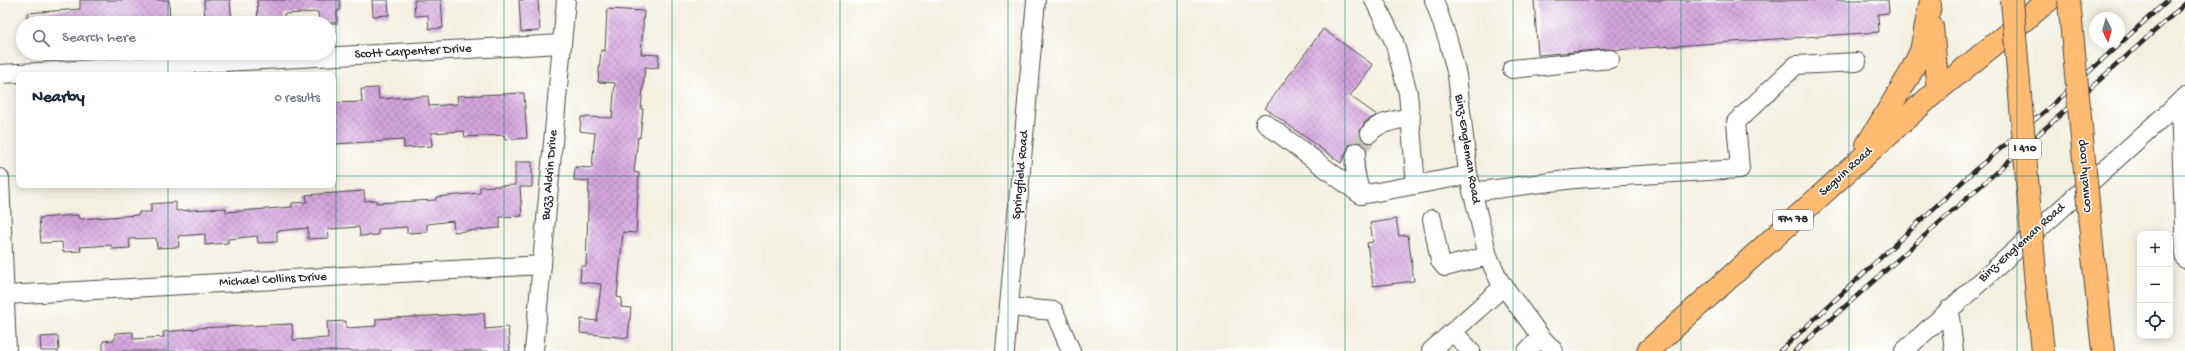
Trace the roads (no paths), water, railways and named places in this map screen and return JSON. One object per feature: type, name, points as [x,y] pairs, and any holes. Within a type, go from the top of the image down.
[{"type":"main road","name":"I 410","points":[[2012,0],[2042,351]]},
{"type":"main road","name":"Seguin Road","points":[[1648,351],[1938,90],[2049,0]]},
{"type":"main road","name":"Connally Loop","points":[[2068,0],[2103,351]]},
{"type":"main road","points":[[1930,3],[1938,90]]},
{"type":"main road","points":[[1858,161],[1910,74],[1921,51],[1930,3]]},
{"type":"street","name":"Buzz Aldrin Drive","points":[[534,351],[566,0]]},
{"type":"street","name":"Springfield Road","points":[[1005,351],[1036,0]]},
{"type":"street","points":[[1374,0],[1394,41],[1408,93],[1416,185]]},
{"type":"street","name":"Binz-Engleman Road","points":[[1434,0],[1448,40],[1457,75],[1470,184],[1488,256],[1504,286],[1541,337],[1554,351]]},
{"type":"street","name":"Scott Carpenter Drive","points":[[336,56],[562,44]]},
{"type":"street","points":[[1512,69],[1610,59]]},
{"type":"street","name":"Scott Carpenter Drive","points":[[37,72],[262,60]]},
{"type":"street","points":[[1265,123],[1361,195],[1416,185],[1574,179],[1740,169],[1736,122],[1796,65],[1857,62]]},
{"type":"street","name":"Scott Carpenter Drive","points":[[0,74],[16,73]]},
{"type":"street","points":[[2183,100],[2185,259]]},
{"type":"street","name":"Binz-Engleman Road","points":[[1904,351],[2183,100]]},
{"type":"street","points":[[1370,133],[1372,130],[1388,122],[1411,117]]},
{"type":"street","points":[[1357,152],[1356,173],[1361,195]]},
{"type":"street","points":[[0,178],[7,351]]},
{"type":"street","points":[[1432,219],[1440,261],[1445,267],[1488,256]]},
{"type":"street","name":"Michael Collins Drive","points":[[5,295],[542,265]]},
{"type":"street","points":[[1431,351],[1504,286]]},
{"type":"street","points":[[1009,307],[1054,311],[1071,351]]},
{"type":"street","points":[[1949,309],[1954,351]]},
{"type":"street","points":[[1453,332],[1471,351]]},
{"type":"street","points":[[1527,351],[1541,337]]},
{"type":"tunnel","points":[[1357,152],[1370,133]]},
{"type":"railway","points":[[1780,351],[1975,170],[2050,107],[2168,0]]},
{"type":"railway","points":[[1795,351],[2185,4]]}]
